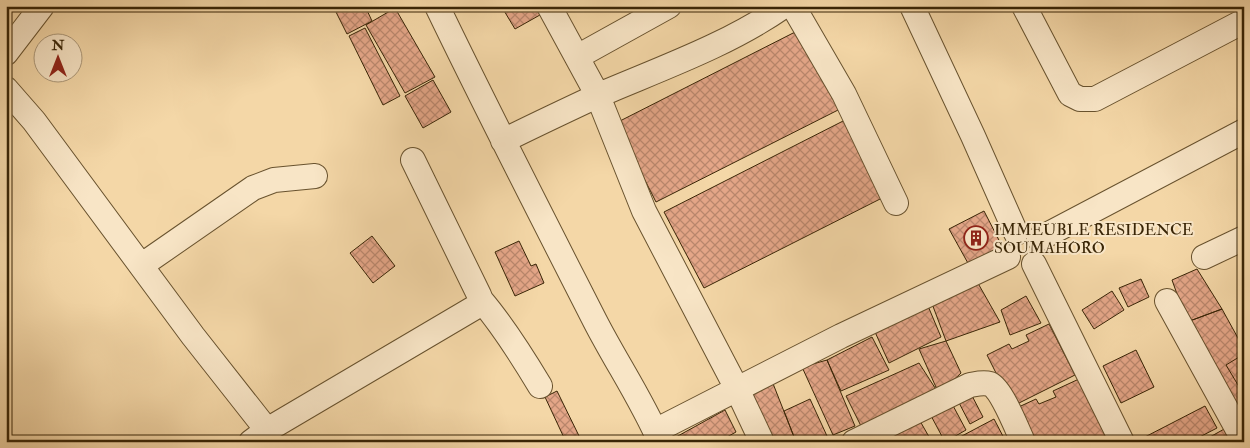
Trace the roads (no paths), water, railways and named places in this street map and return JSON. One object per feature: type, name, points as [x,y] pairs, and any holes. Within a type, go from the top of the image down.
[{"type":"street","points":[[6,53],[42,6]]},
{"type":"street","points":[[437,6],[503,141],[611,352],[643,406],[657,436],[737,389],[841,336],[1008,257]]},
{"type":"street","points":[[549,6],[598,96],[644,211],[737,389],[762,442]]},
{"type":"street","points":[[577,57],[669,6]]},
{"type":"street","points":[[503,141],[598,96],[722,42],[767,18],[784,6]]},
{"type":"street","points":[[793,6],[844,94],[896,203]]},
{"type":"street","points":[[912,6],[1016,232]]},
{"type":"street","points":[[1024,6],[1070,94],[1080,99],[1095,99],[1244,21]]},
{"type":"street","points":[[6,89],[34,121],[142,265],[193,336],[259,436],[479,305],[481,300]]},
{"type":"street","points":[[1039,239],[1244,131]]},
{"type":"street","points":[[413,160],[481,300],[513,342],[540,386]]},
{"type":"street","points":[[142,265],[253,188],[274,180],[315,176]]},
{"type":"street","points":[[1029,231],[1039,239],[1042,250],[1034,264],[1019,266],[1008,257],[1006,243],[1016,232],[1029,231]]},
{"type":"street","points":[[1204,257],[1244,238]]},
{"type":"street","points":[[1034,264],[1122,442]]},
{"type":"street","points":[[1166,301],[1244,442]]},
{"type":"street","points":[[854,442],[970,385],[982,383],[992,385],[1000,395],[1023,442]]},
{"type":"place","name":"IMMEUBLE RESIDENCE SOUMAHORO","points":[[976,238]]}]
